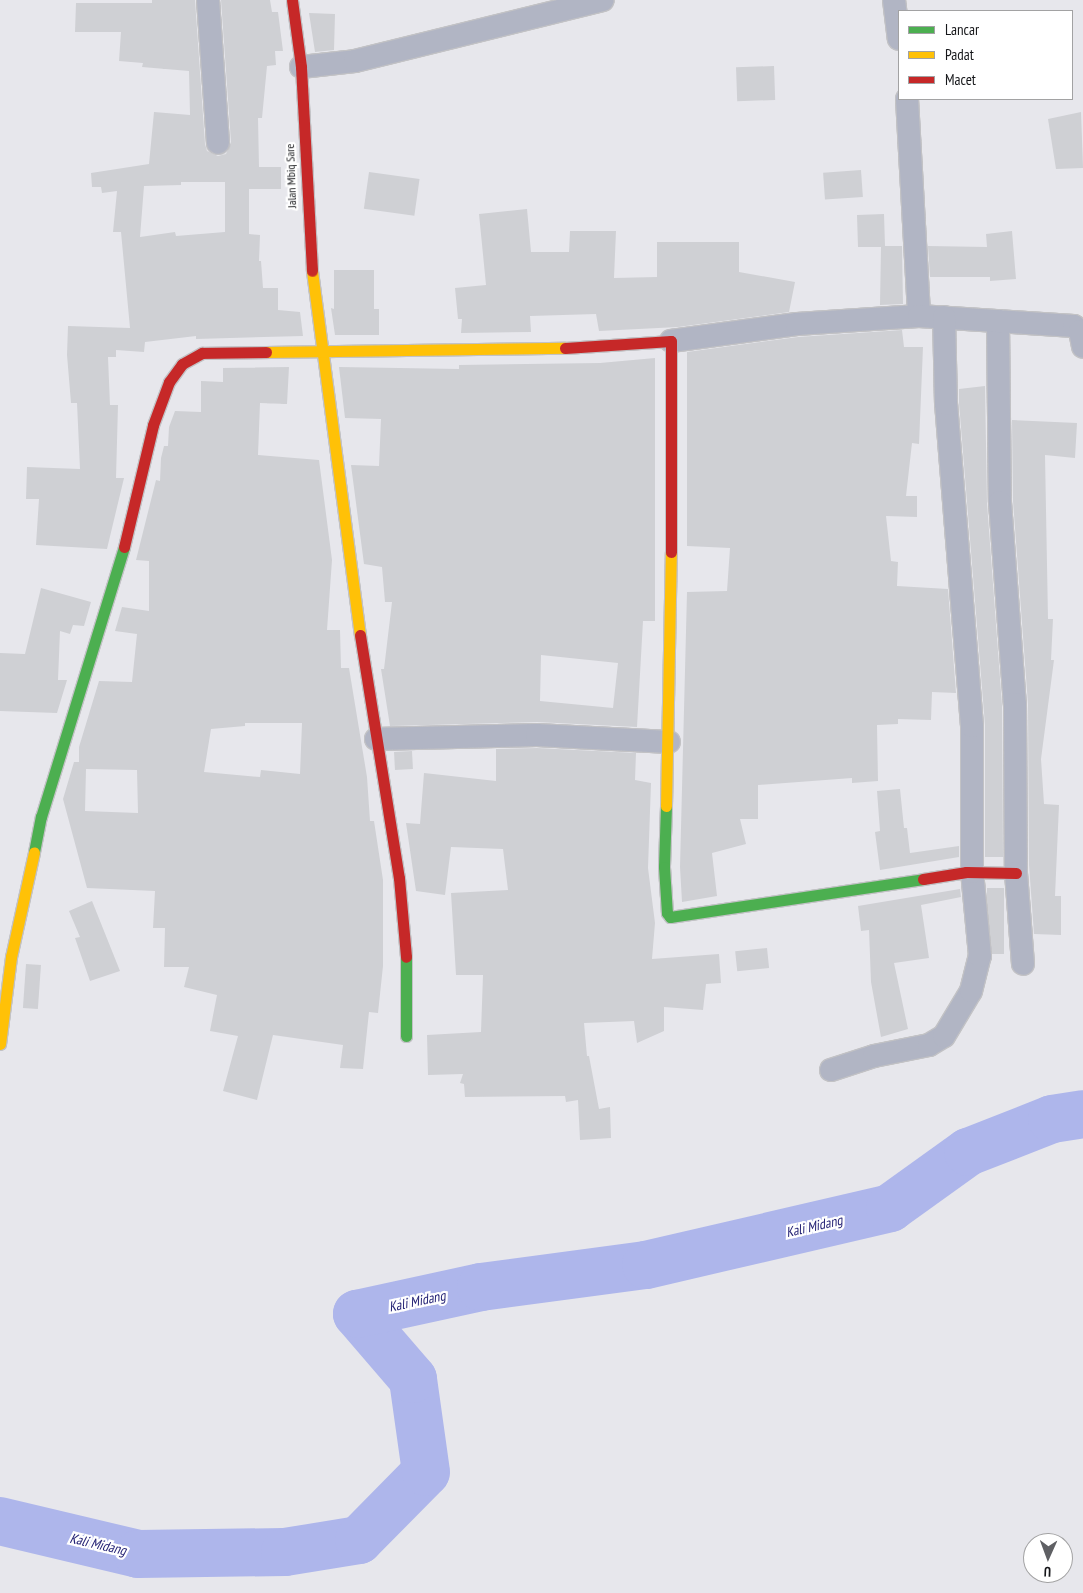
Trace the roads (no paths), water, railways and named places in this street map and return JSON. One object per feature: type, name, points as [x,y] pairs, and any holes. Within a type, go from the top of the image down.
[{"type":"street","points":[[208,0],[218,143]]},
{"type":"street","name":"Jalan Mbiq Sare","points":[[292,0],[301,67],[307,224],[322,351],[376,739],[399,878],[408,975],[406,1036]]},
{"type":"street","points":[[301,67],[355,60],[603,0]]},
{"type":"street","points":[[894,0],[898,31]]},
{"type":"street","points":[[907,100],[919,316]]},
{"type":"street","points":[[0,1044],[11,957],[41,817],[115,578],[153,424],[169,382],[182,364],[202,353],[600,347],[671,341],[798,324],[919,316],[1074,326],[1080,331],[1083,346]]},
{"type":"street","points":[[831,1070],[874,1056],[930,1045],[944,1036],[954,1023],[971,991],[980,956],[972,872],[972,726],[946,404],[944,317]]},
{"type":"street","points":[[998,321],[1000,502],[1017,753],[1016,873],[1023,964]]},
{"type":"street","points":[[671,341],[669,742],[664,867],[665,908],[670,917],[680,918],[972,872],[1016,873]]},
{"type":"street","points":[[376,739],[537,735],[669,742]]},
{"type":"waterway","name":"Kali Midang","points":[[0,1521],[138,1554],[285,1552],[359,1540],[426,1472],[413,1379],[357,1314],[481,1287],[646,1265],[890,1208],[968,1152],[1052,1119],[1083,1114]]}]
